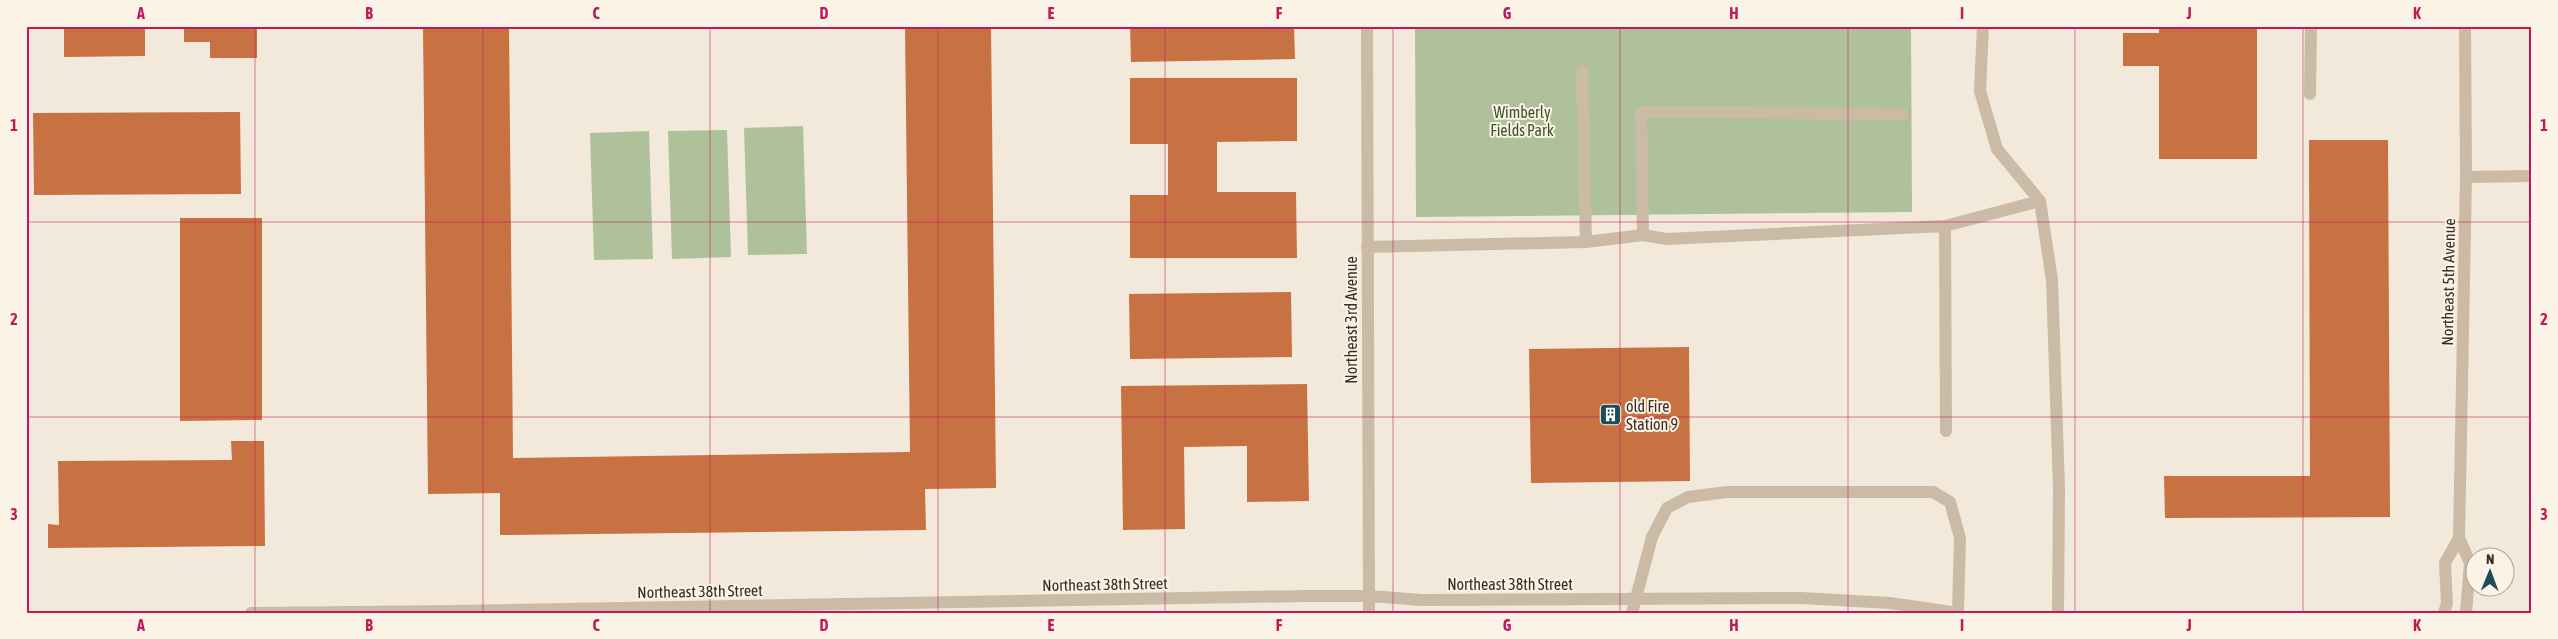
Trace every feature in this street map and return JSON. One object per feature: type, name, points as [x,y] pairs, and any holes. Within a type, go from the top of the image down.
[{"type":"street","name":"Northeast 3rd Avenue","points":[[1367,26],[1369,613]]},
{"type":"street","points":[[1983,26],[1980,91],[1997,149],[2040,201],[2052,280],[2059,489],[2058,613]]},
{"type":"street","points":[[2310,94],[2311,26]]},
{"type":"street","name":"Northeast 5th Avenue","points":[[2465,26],[2466,177],[2459,538],[2470,563],[2466,613]]},
{"type":"street","points":[[1582,71],[1586,242]]},
{"type":"street","points":[[1643,235],[1641,112],[1902,114]]},
{"type":"street","points":[[2466,177],[2532,176]]},
{"type":"street","points":[[1367,247],[1586,242],[1643,235],[1666,238],[1946,226],[2040,201]]},
{"type":"street","points":[[1946,226],[1946,431]]},
{"type":"street","points":[[1632,613],[1652,537],[1667,508],[1688,497],[1727,492],[1933,492],[1950,502],[1960,538],[1958,613]]},
{"type":"street","name":"Northeast 5th Avenue","points":[[2444,613],[2447,603],[2445,563],[2459,538]]},
{"type":"street","name":"Northeast 38th Street","points":[[251,613],[454,612],[1369,596],[1422,600],[1801,598],[1890,603],[1958,613]]},
{"type":"green space","name":"Wimberly Fields Park","points":[[1415,26],[1911,26],[1912,212],[1416,217]]},
{"type":"green space","points":[[803,126],[807,254],[748,255],[744,128]]},
{"type":"green space","points":[[727,130],[731,257],[672,259],[668,131]]},
{"type":"green space","points":[[649,131],[653,259],[594,260],[590,133]]},
{"type":"building","points":[[64,26],[145,26],[145,56],[64,57]]},
{"type":"building","points":[[184,26],[257,26],[257,58],[210,58],[210,42],[184,42]]},
{"type":"building","points":[[423,26],[509,26],[513,458],[910,452],[905,26],[991,26],[996,488],[925,489],[926,530],[500,535],[500,493],[428,494]]},
{"type":"building","points":[[1130,26],[1294,26],[1295,59],[1131,62]]},
{"type":"building","points":[[2159,26],[2257,26],[2257,159],[2159,159],[2159,66],[2123,66],[2123,33],[2159,33]]},
{"type":"building","points":[[1130,78],[1297,78],[1297,141],[1217,142],[1217,192],[1296,192],[1297,258],[1130,258],[1130,195],[1168,195],[1168,144],[1130,144]]},
{"type":"building","points":[[240,112],[241,194],[34,195],[33,113]]},
{"type":"building","points":[[2309,140],[2388,140],[2390,517],[2165,518],[2164,476],[2310,476]]},
{"type":"building","points":[[180,218],[262,218],[262,420],[180,421]]},
{"type":"building","points":[[1291,292],[1292,357],[1130,359],[1129,294]]},
{"type":"building","name":"old Fire Station 9","points":[[1689,347],[1690,481],[1531,483],[1529,349]]},
{"type":"building","points":[[1307,384],[1309,501],[1247,502],[1247,446],[1184,447],[1185,529],[1123,530],[1121,386]]},
{"type":"building","points":[[231,441],[264,441],[265,546],[48,548],[48,524],[59,525],[58,461],[232,460]]},
{"type":"place","name":"old Fire Station 9","points":[[1610,415]]}]
